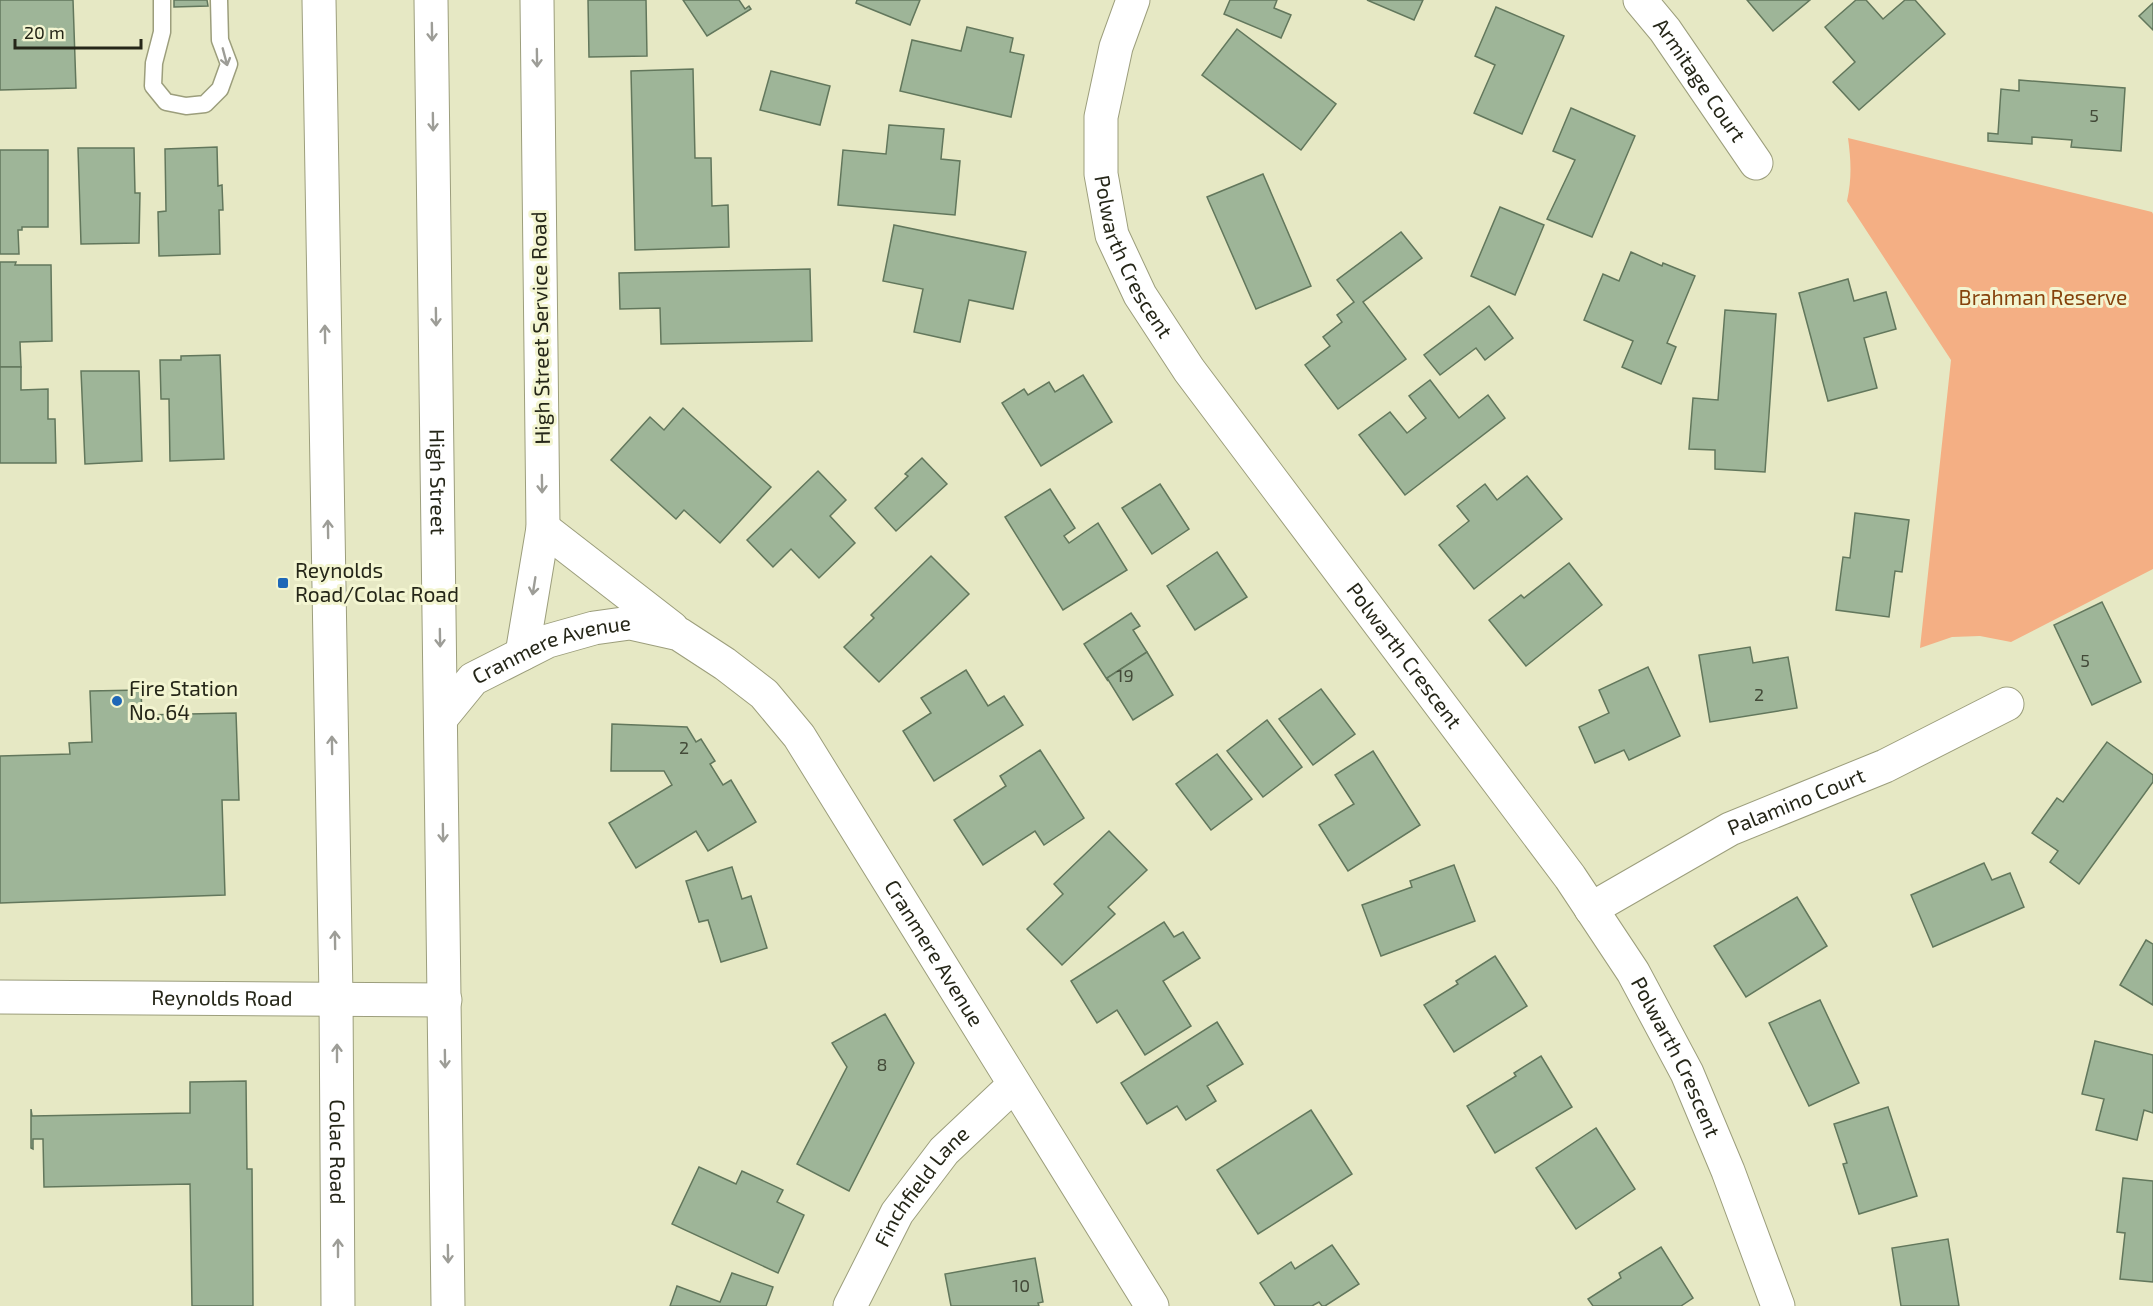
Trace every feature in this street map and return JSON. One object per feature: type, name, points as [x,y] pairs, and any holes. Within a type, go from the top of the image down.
[{"type":"main road","points":[[319,0],[336,998]]},
{"type":"main road","name":"High Street","points":[[431,0],[445,1000]]},
{"type":"main road","name":"High Street Service Road","points":[[522,654],[543,528],[537,0]]},
{"type":"main road","name":"Polwarth Crescent","points":[[1133,0],[1116,47],[1101,117],[1101,174],[1112,235],[1140,295],[1189,370],[1570,877],[1633,972],[1687,1073],[1728,1171],[1778,1306]]},
{"type":"main road","name":"Armitage Court","points":[[1640,0],[1665,30],[1755,163]]},
{"type":"main road","name":"Cranmere Avenue","points":[[543,528],[679,633],[764,694],[799,736],[1152,1306]]},
{"type":"main road","name":"Cranmere Avenue","points":[[442,717],[473,679],[548,640],[594,628],[630,623],[679,633]]},
{"type":"main road","name":"Palamino Court","points":[[1591,909],[1730,829],[1885,766],[2007,704]]},
{"type":"main road","name":"Reynolds Road","points":[[0,997],[445,1000]]},
{"type":"main road","name":"Colac Road","points":[[336,998],[338,1306]]},
{"type":"main road","points":[[445,1000],[448,1306]]},
{"type":"main road","name":"Finchfield Lane","points":[[850,1306],[863,1276],[897,1213],[944,1151],[1014,1085]]},
{"type":"lane","points":[[162,0],[162,32],[154,63],[153,86],[166,102],[186,106],[205,104],[220,89],[229,64],[220,40],[219,0]]},
{"type":"green space","name":"Brahman Reserve","points":[[1848,138],[2153,214],[2153,569],[2011,642],[1980,636],[1952,637],[1920,648],[1951,360],[1847,201],[1850,185]]},
{"type":"building","points":[[0,0],[73,0],[76,88],[0,90]]},
{"type":"building","points":[[174,0],[207,0],[208,6],[174,7]]},
{"type":"building","points":[[588,0],[646,0],[647,56],[589,57]]},
{"type":"building","points":[[683,0],[739,0],[745,9],[749,6],[751,9],[707,36]]},
{"type":"building","points":[[857,0],[920,0],[910,25],[856,3]]},
{"type":"building","points":[[1230,0],[1277,0],[1274,8],[1291,15],[1281,38],[1224,14]]},
{"type":"building","points":[[1367,0],[1423,0],[1414,20]]},
{"type":"building","points":[[1747,0],[1810,0],[1773,31]]},
{"type":"building","points":[[1856,0],[1866,0],[1883,19],[1905,0],[1915,0],[1945,34],[1859,110],[1833,82],[1855,62],[1825,27]]},
{"type":"building","points":[[2153,3],[2153,30],[2139,16]]},
{"type":"building","points":[[1496,7],[1564,36],[1522,134],[1474,113],[1495,65],[1475,56]]},
{"type":"building","points":[[967,27],[1013,38],[1010,52],[1024,55],[1011,117],[900,91],[912,40],[961,51]]},
{"type":"building","points":[[1237,29],[1336,104],[1301,150],[1202,75]]},
{"type":"building","points":[[693,69],[695,158],[711,158],[712,206],[728,205],[729,247],[635,250],[631,71]]},
{"type":"building","points":[[771,71],[830,86],[820,125],[760,110]]},
{"type":"building","points":[[2019,80],[2125,88],[2121,151],[2071,147],[2072,140],[2032,137],[2032,144],[1988,141],[1988,133],[1998,134],[2001,89],[2019,91]]},
{"type":"building","points":[[1571,108],[1635,136],[1592,237],[1547,219],[1575,160],[1553,151]]},
{"type":"building","points":[[889,125],[944,129],[941,159],[960,161],[955,215],[838,205],[843,150],[886,154]]},
{"type":"building","points":[[217,147],[218,186],[222,185],[223,210],[219,210],[220,254],[159,256],[158,212],[166,211],[165,149]]},
{"type":"building","points":[[78,148],[134,148],[135,193],[140,193],[139,243],[81,244]]},
{"type":"building","points":[[0,150],[48,150],[48,227],[22,227],[22,230],[18,230],[19,254],[0,254]]},
{"type":"building","points":[[1263,174],[1311,286],[1256,309],[1207,197]]},
{"type":"building","points":[[1500,207],[1544,225],[1515,295],[1471,276]]},
{"type":"building","points":[[894,225],[1026,252],[1013,309],[969,300],[960,342],[914,332],[923,289],[883,281]]},
{"type":"building","points":[[1401,232],[1422,258],[1363,302],[1406,359],[1338,409],[1305,365],[1330,346],[1323,337],[1342,322],[1337,315],[1354,302],[1337,280]]},
{"type":"building","points":[[1631,252],[1662,266],[1663,263],[1695,276],[1667,343],[1676,347],[1661,384],[1622,367],[1633,341],[1584,320],[1603,274],[1619,281]]},
{"type":"building","points":[[0,262],[16,262],[15,265],[51,265],[52,341],[20,342],[21,367],[0,367]]},
{"type":"building","points":[[810,269],[812,341],[661,344],[660,308],[620,309],[619,273]]},
{"type":"building","points":[[1848,279],[1854,301],[1886,292],[1896,329],[1864,338],[1877,388],[1828,401],[1799,293]]},
{"type":"building","points":[[1489,306],[1513,338],[1485,360],[1476,348],[1440,375],[1424,355]]},
{"type":"building","points":[[1725,310],[1776,314],[1765,472],[1715,469],[1715,450],[1689,449],[1693,398],[1718,400]]},
{"type":"building","points":[[220,355],[224,459],[170,461],[169,399],[161,399],[160,360],[181,360],[181,356]]},
{"type":"building","points":[[0,367],[21,367],[21,390],[48,389],[48,419],[55,419],[56,463],[0,463]]},
{"type":"building","points":[[81,371],[139,371],[142,461],[85,464]]},
{"type":"building","points":[[1083,375],[1112,422],[1041,466],[1002,403],[1024,389],[1028,395],[1049,382],[1055,392]]},
{"type":"building","points":[[1430,380],[1459,418],[1488,395],[1505,418],[1405,495],[1359,435],[1390,412],[1407,433],[1426,418],[1409,396]]},
{"type":"building","points":[[683,408],[771,487],[720,543],[684,510],[676,519],[611,460],[650,417],[664,430]]},
{"type":"building","points":[[922,458],[947,484],[896,531],[875,508],[908,476],[905,474]]},
{"type":"building","points":[[818,471],[846,500],[830,516],[855,543],[819,578],[791,549],[773,567],[747,540]]},
{"type":"building","points":[[1527,476],[1562,519],[1474,589],[1439,545],[1469,521],[1457,506],[1485,484],[1497,500]]},
{"type":"building","points":[[1160,484],[1189,529],[1152,554],[1122,508]]},
{"type":"building","points":[[1050,489],[1075,528],[1064,536],[1069,543],[1098,523],[1127,570],[1063,610],[1005,517]]},
{"type":"building","points":[[1855,513],[1909,520],[1902,572],[1895,571],[1889,617],[1836,610],[1843,557],[1850,558]]},
{"type":"building","points":[[1217,552],[1247,597],[1195,630],[1167,586]]},
{"type":"building","points":[[931,556],[969,594],[879,682],[844,647],[874,618],[871,615]]},
{"type":"building","points":[[1569,563],[1602,605],[1526,666],[1489,620],[1521,595],[1524,598]]},
{"type":"building","points":[[2102,602],[2141,682],[2092,705],[2054,625]]},
{"type":"building","points":[[1131,613],[1140,626],[1133,630],[1147,652],[1107,678],[1108,681],[1084,644]]},
{"type":"building","points":[[1750,647],[1753,663],[1788,657],[1797,708],[1710,722],[1699,655]]},
{"type":"building","points":[[1147,652],[1173,695],[1133,720],[1107,678]]},
{"type":"building","points":[[1648,667],[1680,736],[1629,760],[1624,750],[1595,763],[1579,727],[1609,713],[1599,690]]},
{"type":"building","points":[[966,670],[988,706],[1004,696],[1023,725],[934,781],[903,731],[931,713],[921,698]]},
{"type":"building","points":[[1321,689],[1355,734],[1313,765],[1279,719]]},
{"type":"building","points":[[141,690],[142,715],[236,713],[239,800],[222,800],[225,895],[0,903],[0,756],[70,754],[69,743],[92,742],[90,691]]},
{"type":"building","points":[[1267,720],[1302,767],[1263,797],[1227,751]]},
{"type":"building","points":[[612,724],[687,727],[696,742],[701,739],[715,761],[710,764],[723,785],[731,780],[756,822],[708,851],[696,831],[636,868],[609,823],[672,785],[664,771],[611,771]]},
{"type":"building","points":[[2107,742],[2153,775],[2153,782],[2079,884],[2050,862],[2058,851],[2032,833],[2057,798],[2063,802]]},
{"type":"building","points":[[1040,750],[1084,818],[1044,845],[1035,831],[983,865],[954,820],[1006,786],[1000,776]]},
{"type":"building","points":[[1373,751],[1420,825],[1348,871],[1319,825],[1354,804],[1335,775]]},
{"type":"building","points":[[1217,754],[1252,799],[1211,830],[1176,784]]},
{"type":"building","points":[[1109,831],[1147,870],[1108,907],[1115,914],[1062,965],[1027,929],[1063,894],[1054,884]]},
{"type":"building","points":[[1984,863],[1992,880],[2010,873],[2024,907],[1933,947],[1911,895]]},
{"type":"building","points":[[1454,865],[1475,921],[1381,956],[1362,905],[1412,887],[1410,881]]},
{"type":"building","points":[[732,867],[742,899],[751,896],[767,948],[721,962],[708,920],[699,922],[686,881]]},
{"type":"building","points":[[1797,897],[1827,946],[1746,997],[1714,946]]},
{"type":"building","points":[[1164,922],[1174,937],[1183,932],[1200,958],[1163,981],[1191,1026],[1145,1055],[1117,1010],[1097,1023],[1071,981]]},
{"type":"building","points":[[2146,940],[2153,944],[2153,1005],[2120,985]]},
{"type":"building","points":[[1495,956],[1527,1006],[1454,1052],[1424,1005],[1458,984],[1456,981]]},
{"type":"building","points":[[1820,1000],[1859,1083],[1809,1106],[1769,1023]]},
{"type":"building","points":[[885,1014],[914,1063],[849,1191],[797,1164],[847,1067],[832,1043]]},
{"type":"building","points":[[1217,1022],[1243,1064],[1207,1086],[1216,1101],[1186,1120],[1177,1106],[1147,1124],[1121,1083]]},
{"type":"building","points":[[2095,1041],[2153,1055],[2153,1113],[2144,1110],[2137,1140],[2096,1130],[2104,1099],[2082,1094]]},
{"type":"building","points":[[1541,1056],[1572,1107],[1495,1153],[1467,1106],[1516,1076],[1514,1073]]},
{"type":"building","points":[[246,1081],[247,1169],[252,1169],[253,1306],[192,1306],[190,1184],[44,1187],[43,1139],[33,1139],[33,1149],[31,1148],[31,1109],[32,1116],[190,1113],[190,1082]]},
{"type":"building","points":[[1888,1107],[1917,1196],[1859,1214],[1843,1164],[1847,1163],[1834,1124]]},
{"type":"building","points":[[1311,1110],[1352,1174],[1258,1234],[1217,1170]]},
{"type":"building","points":[[1596,1128],[1635,1189],[1576,1229],[1536,1168]]},
{"type":"building","points":[[699,1167],[736,1184],[742,1171],[783,1190],[777,1202],[804,1215],[778,1273],[672,1224]]},
{"type":"building","points":[[2123,1178],[2153,1181],[2153,1282],[2120,1279],[2125,1233],[2117,1232]]},
{"type":"building","points":[[1948,1239],[1959,1306],[1901,1306],[1892,1248]]},
{"type":"building","points":[[1332,1245],[1359,1284],[1325,1306],[1319,1302],[1312,1306],[1275,1306],[1260,1283],[1291,1262],[1295,1269]]},
{"type":"building","points":[[1661,1247],[1693,1298],[1681,1306],[1593,1306],[1588,1299],[1621,1278],[1619,1273]]},
{"type":"building","points":[[1035,1258],[1043,1302],[1038,1303],[1039,1306],[951,1306],[945,1274]]},
{"type":"building","points":[[732,1273],[773,1287],[766,1306],[670,1306],[677,1286],[720,1302]]},
{"type":"place","name":"Reynolds Road/Colac Road","points":[[283,583]]},
{"type":"place","name":"Fire Station No. 64","points":[[117,701]]}]
